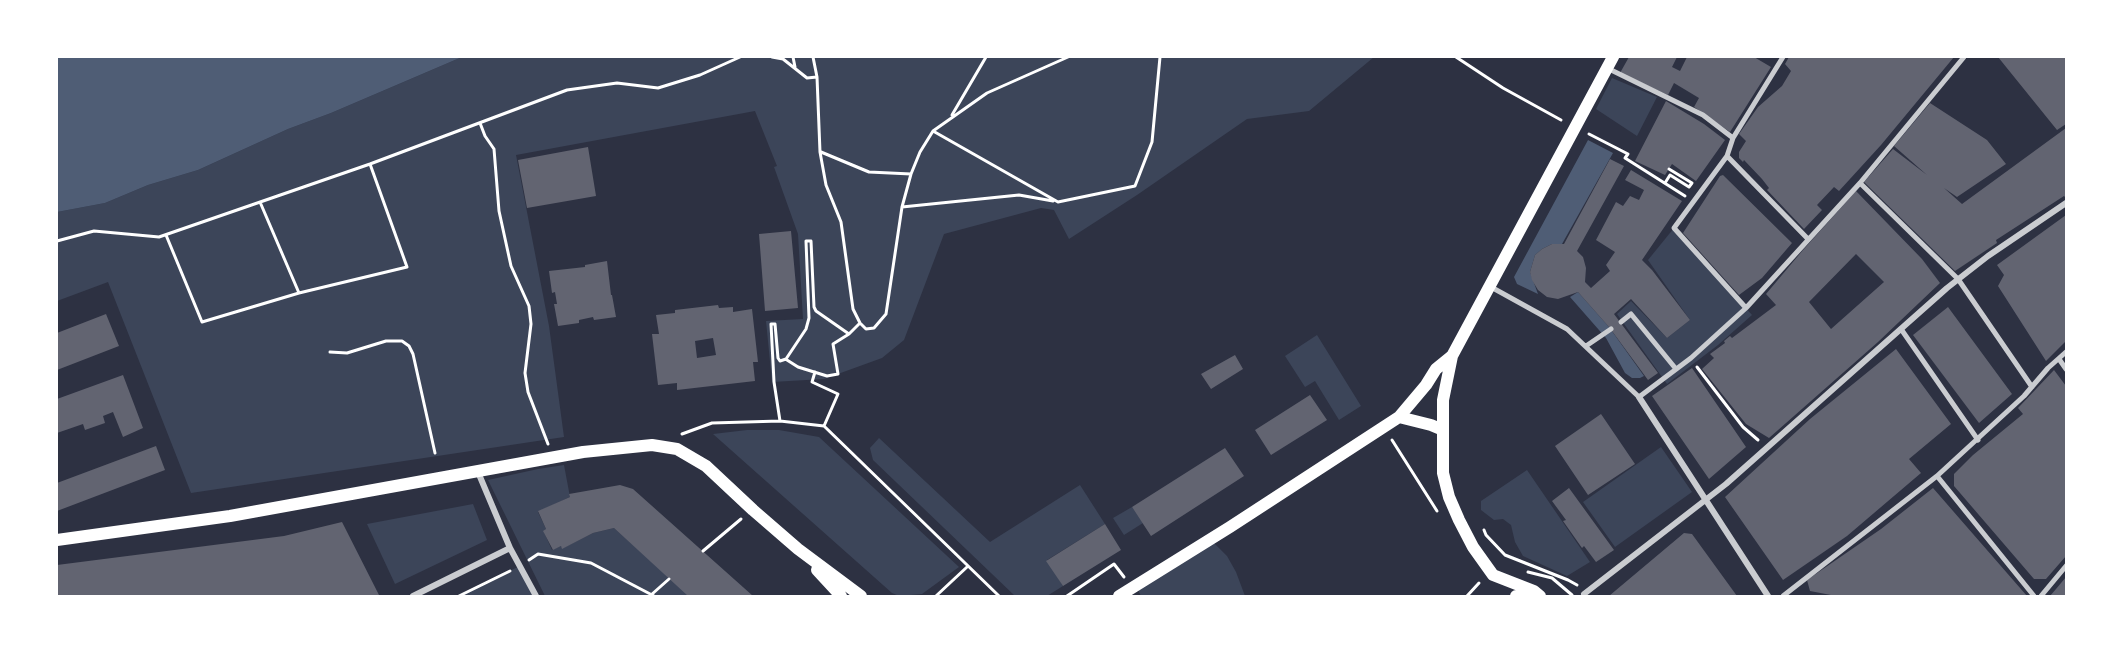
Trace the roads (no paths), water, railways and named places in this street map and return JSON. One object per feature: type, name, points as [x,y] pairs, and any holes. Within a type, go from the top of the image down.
[{"type":"main road","points":[[1540,596],[1534,591],[1493,575],[1473,547],[1449,497],[1443,473],[1443,400],[1452,356],[1610,62]]},
{"type":"main road","points":[[1119,596],[1399,417],[1426,385],[1436,369],[1452,356]]},
{"type":"main road","points":[[1399,417],[1443,430]]},
{"type":"main road","points":[[57,540],[230,516],[583,452],[652,446],[677,448],[706,466],[798,549],[861,596]]},
{"type":"main road","points":[[798,549],[841,596]]},
{"type":"main road","points":[[1516,596],[1523,596]]},
{"type":"street","points":[[1746,308],[1674,228],[1727,156],[1733,138],[1784,57]]},
{"type":"street","points":[[1639,397],[1691,358],[1746,308],[1860,183],[1964,57]]},
{"type":"street","points":[[1610,62],[1703,116],[1733,138]]},
{"type":"street","points":[[1727,156],[1808,239]]},
{"type":"street","points":[[1860,183],[1958,279],[2032,387]]},
{"type":"street","points":[[1583,595],[1707,499],[1958,279],[2066,203]]},
{"type":"street","points":[[1491,287],[1567,329],[1639,397],[1768,596]]},
{"type":"street","points":[[1621,322],[1631,314],[1676,369]]},
{"type":"street","points":[[1586,346],[1611,329]]},
{"type":"street","points":[[1901,329],[1978,440]]},
{"type":"street","points":[[1783,596],[1937,476],[1978,440],[2066,352]]},
{"type":"street","points":[[2059,359],[2066,369]]},
{"type":"street","points":[[478,472],[510,548],[536,596]]},
{"type":"street","points":[[1937,476],[2034,596]]},
{"type":"street","points":[[413,596],[510,548]]},
{"type":"street","points":[[2041,596],[2066,567]]}]
